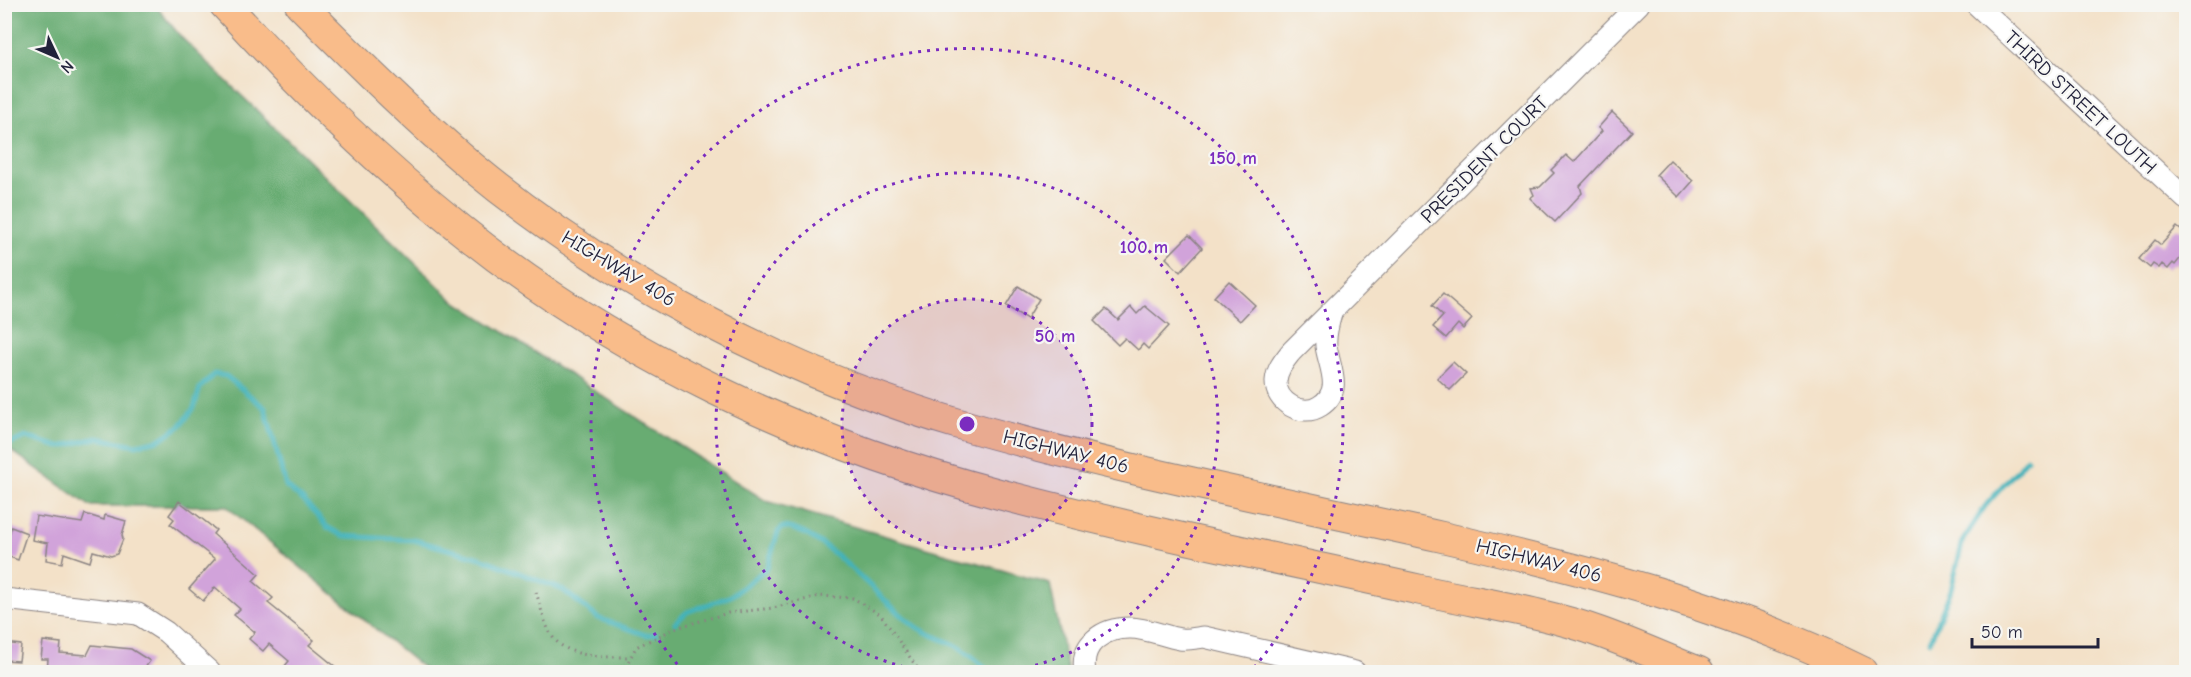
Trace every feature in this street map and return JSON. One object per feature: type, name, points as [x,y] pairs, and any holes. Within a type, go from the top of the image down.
[{"type":"highway","points":[[224,4],[352,136],[460,229],[537,286],[623,340],[681,372],[780,418],[851,450],[1002,495],[1596,630],[1700,672]]},
{"type":"highway","name":"HIGHWAY 406","points":[[300,4],[373,78],[472,167],[566,237],[644,287],[703,318],[861,391],[956,423],[1055,450],[1581,569],[1750,623],[1820,651],[1863,672]]},
{"type":"street","name":"PRESIDENT COURT","points":[[1330,314],[1639,4]]},
{"type":"street","name":"THIRD STREET LOUTH","points":[[1976,4],[2187,199]]},
{"type":"street","points":[[4,599],[138,614],[166,632],[210,672]]},
{"type":"street","points":[[1070,672],[1071,655],[1083,632],[1099,621],[1114,615],[1133,615],[1189,626],[1204,637]]},
{"type":"street","points":[[1085,672],[1083,660],[1090,642],[1109,631],[1131,628],[1182,639],[1204,637],[1355,672]]},
{"type":"path","points":[[536,592],[551,634],[571,651],[602,657],[631,657]]},
{"type":"path","points":[[623,672],[636,647],[676,628],[728,613],[773,608],[819,596],[853,598],[881,615],[920,672]]},
{"type":"path","points":[[399,672],[404,667],[412,672]]},
{"type":"green space","points":[[5,5],[155,5],[181,37],[452,299],[766,501],[1050,584],[1068,672],[428,672],[226,506],[90,506],[5,446]]},
{"type":"building","points":[[1612,112],[1632,131],[1580,186],[1582,193],[1555,222],[1530,198],[1534,195],[1531,188],[1540,187],[1554,173],[1551,170],[1566,155],[1574,162],[1602,131],[1598,128]]},
{"type":"building","points":[[1670,160],[1693,181],[1679,197],[1656,175]]},
{"type":"building","points":[[2177,227],[2187,235],[2187,250],[2175,265],[2173,263],[2168,269],[2162,264],[2159,268],[2153,264],[2150,268],[2139,259],[2155,240],[2161,245]]},
{"type":"building","points":[[1189,235],[1202,248],[1180,272],[1166,258]]},
{"type":"building","points":[[1229,281],[1255,305],[1240,321],[1214,297]]},
{"type":"building","points":[[1018,286],[1039,299],[1027,319],[1006,306]]},
{"type":"building","points":[[1443,294],[1472,319],[1463,329],[1458,324],[1446,338],[1433,327],[1443,316],[1432,306]]},
{"type":"building","points":[[1145,306],[1169,326],[1148,349],[1143,344],[1138,350],[1125,338],[1118,345],[1094,321],[1106,309],[1118,320],[1131,307],[1137,314]]},
{"type":"building","points":[[1453,362],[1466,374],[1450,390],[1437,378]]},
{"type":"building","points":[[179,501],[216,530],[213,534],[259,574],[253,581],[273,598],[268,603],[314,640],[309,645],[342,672],[280,672],[289,661],[269,644],[263,651],[249,639],[255,632],[234,615],[240,609],[215,587],[203,601],[189,589],[215,559],[170,524],[174,519],[169,515]]},
{"type":"building","points":[[85,514],[104,520],[105,515],[126,521],[123,539],[117,554],[111,556],[93,551],[90,562],[64,553],[62,563],[46,560],[48,543],[32,540],[36,516],[82,523]]},
{"type":"building","points":[[11,527],[27,533],[18,560],[4,555],[4,530],[10,532]]},
{"type":"building","points":[[43,641],[61,643],[60,653],[87,655],[92,645],[131,649],[150,661],[142,672],[47,672],[48,659],[41,659]]},
{"type":"building","points":[[4,643],[21,645],[19,661],[4,660]]},
{"type":"waterway","points":[[4,446],[26,437],[59,447],[97,438],[136,445],[159,440],[180,426],[194,408],[200,388],[214,374],[226,376],[265,408],[286,486],[304,501],[327,527],[343,536],[414,540],[481,558],[563,590],[598,618],[646,635],[656,634]]},
{"type":"waterway","points":[[1930,641],[1951,590],[1963,540],[1986,505],[2027,459]]},
{"type":"waterway","points":[[675,623],[687,612],[731,596],[767,568],[778,532],[783,527],[799,531],[816,540],[834,553],[914,625],[963,650],[985,667],[986,672]]}]
